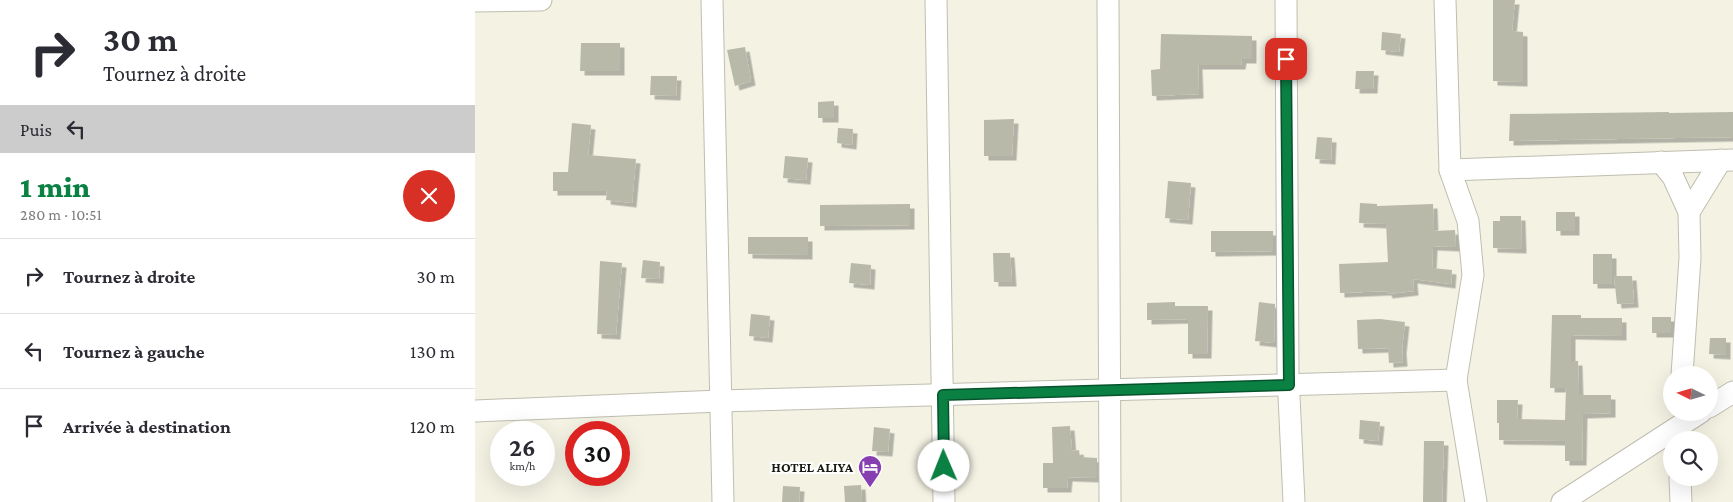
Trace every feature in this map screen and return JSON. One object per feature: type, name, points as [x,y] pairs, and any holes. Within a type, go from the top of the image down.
[{"type":"street","points":[[475,1],[541,0]]},
{"type":"street","points":[[712,0],[723,502]]},
{"type":"street","points":[[936,0],[944,502]]},
{"type":"street","points":[[1108,0],[1110,502]]},
{"type":"street","points":[[1285,0],[1289,385],[1295,502]]},
{"type":"street","points":[[1445,0],[1450,170],[1468,222],[1473,276],[1456,380],[1476,502]]},
{"type":"street","points":[[1450,170],[1727,160]]},
{"type":"street","points":[[1689,212],[1727,160]]},
{"type":"street","points":[[1661,162],[1673,177],[1689,212],[1690,258],[1683,366]]},
{"type":"street","points":[[475,411],[720,401],[1456,380]]},
{"type":"street","points":[[1718,401],[1733,392]]},
{"type":"street","points":[[1562,502],[1679,426]]},
{"type":"street","points":[[1680,486],[1681,502]]},
{"type":"building","points":[[1493,0],[1515,0],[1512,31],[1523,32],[1523,82],[1493,81]]},
{"type":"building","points":[[1382,32],[1401,34],[1399,52],[1381,50]]},
{"type":"building","points":[[1161,34],[1252,36],[1252,59],[1242,59],[1241,65],[1198,65],[1199,94],[1152,96],[1151,70],[1160,69]]},
{"type":"building","points":[[581,43],[620,43],[620,71],[580,71]]},
{"type":"building","points":[[745,47],[751,81],[735,86],[727,50]]},
{"type":"building","points":[[1356,71],[1374,71],[1373,89],[1355,89]]},
{"type":"building","points":[[651,76],[677,76],[676,96],[650,95]]},
{"type":"building","points":[[834,101],[834,118],[818,118],[818,102]]},
{"type":"building","points":[[1733,112],[1733,137],[1509,141],[1510,114]]},
{"type":"building","points":[[1014,119],[1012,156],[984,156],[984,120]]},
{"type":"building","points":[[572,123],[591,125],[588,155],[636,159],[632,203],[606,200],[607,191],[553,191],[553,172],[568,172]]},
{"type":"building","points":[[838,128],[853,129],[852,145],[837,143]]},
{"type":"building","points":[[1317,137],[1332,138],[1331,160],[1315,159]]},
{"type":"building","points":[[785,156],[808,158],[806,180],[783,178]]},
{"type":"building","points":[[1168,181],[1191,183],[1188,220],[1165,218]]},
{"type":"building","points":[[1360,203],[1377,204],[1377,206],[1433,204],[1434,231],[1455,230],[1456,247],[1433,246],[1432,268],[1452,270],[1451,284],[1413,279],[1414,291],[1388,294],[1387,291],[1340,293],[1339,264],[1388,262],[1386,224],[1359,223]]},
{"type":"building","points":[[910,204],[910,225],[820,226],[820,205]]},
{"type":"building","points":[[1556,212],[1575,212],[1575,231],[1556,231]]},
{"type":"building","points":[[1500,216],[1521,216],[1522,249],[1493,248],[1493,221],[1500,221]]},
{"type":"building","points":[[1211,231],[1273,231],[1273,251],[1211,252]]},
{"type":"building","points":[[748,237],[808,237],[808,255],[748,254]]},
{"type":"building","points":[[993,253],[1010,253],[1012,282],[994,282]]},
{"type":"building","points":[[1593,254],[1612,254],[1612,284],[1593,284]]},
{"type":"building","points":[[643,260],[660,262],[659,279],[641,278]]},
{"type":"building","points":[[600,261],[622,263],[616,335],[597,334]]},
{"type":"building","points":[[851,263],[871,265],[870,285],[849,283]]},
{"type":"building","points":[[1614,276],[1632,276],[1634,303],[1617,304]]},
{"type":"building","points":[[1175,302],[1175,306],[1208,306],[1207,354],[1188,354],[1188,319],[1147,320],[1147,303]]},
{"type":"building","points":[[1259,302],[1275,304],[1274,343],[1255,341]]},
{"type":"building","points":[[751,314],[770,316],[768,338],[749,336]]},
{"type":"building","points":[[1552,315],[1581,315],[1581,318],[1622,318],[1622,336],[1571,335],[1571,361],[1578,361],[1579,395],[1611,395],[1611,413],[1583,414],[1582,461],[1565,461],[1565,441],[1499,440],[1497,400],[1518,400],[1517,419],[1565,420],[1566,388],[1550,388]]},
{"type":"building","points":[[1652,317],[1671,317],[1671,333],[1652,333]]},
{"type":"building","points":[[1380,319],[1405,322],[1402,349],[1403,362],[1389,363],[1388,348],[1358,349],[1357,320]]},
{"type":"building","points":[[1710,338],[1726,338],[1726,355],[1709,354]]},
{"type":"building","points":[[1360,420],[1380,422],[1378,441],[1359,439]]},
{"type":"building","points":[[1070,426],[1072,451],[1079,450],[1080,457],[1097,458],[1097,478],[1068,477],[1067,488],[1043,488],[1043,463],[1053,463],[1052,427]]},
{"type":"building","points":[[874,427],[890,429],[888,452],[872,451]]},
{"type":"building","points":[[1424,441],[1444,441],[1442,502],[1423,502]]},
{"type":"building","points":[[861,485],[862,502],[845,502],[844,486]]},
{"type":"building","points":[[783,486],[800,487],[799,502],[782,502]]},
{"type":"place","name":"HOTEL ALIYA","points":[[870,488]]},
{"type":"route","points":[[944,466],[943,395],[1289,385],[1286,59]]}]
